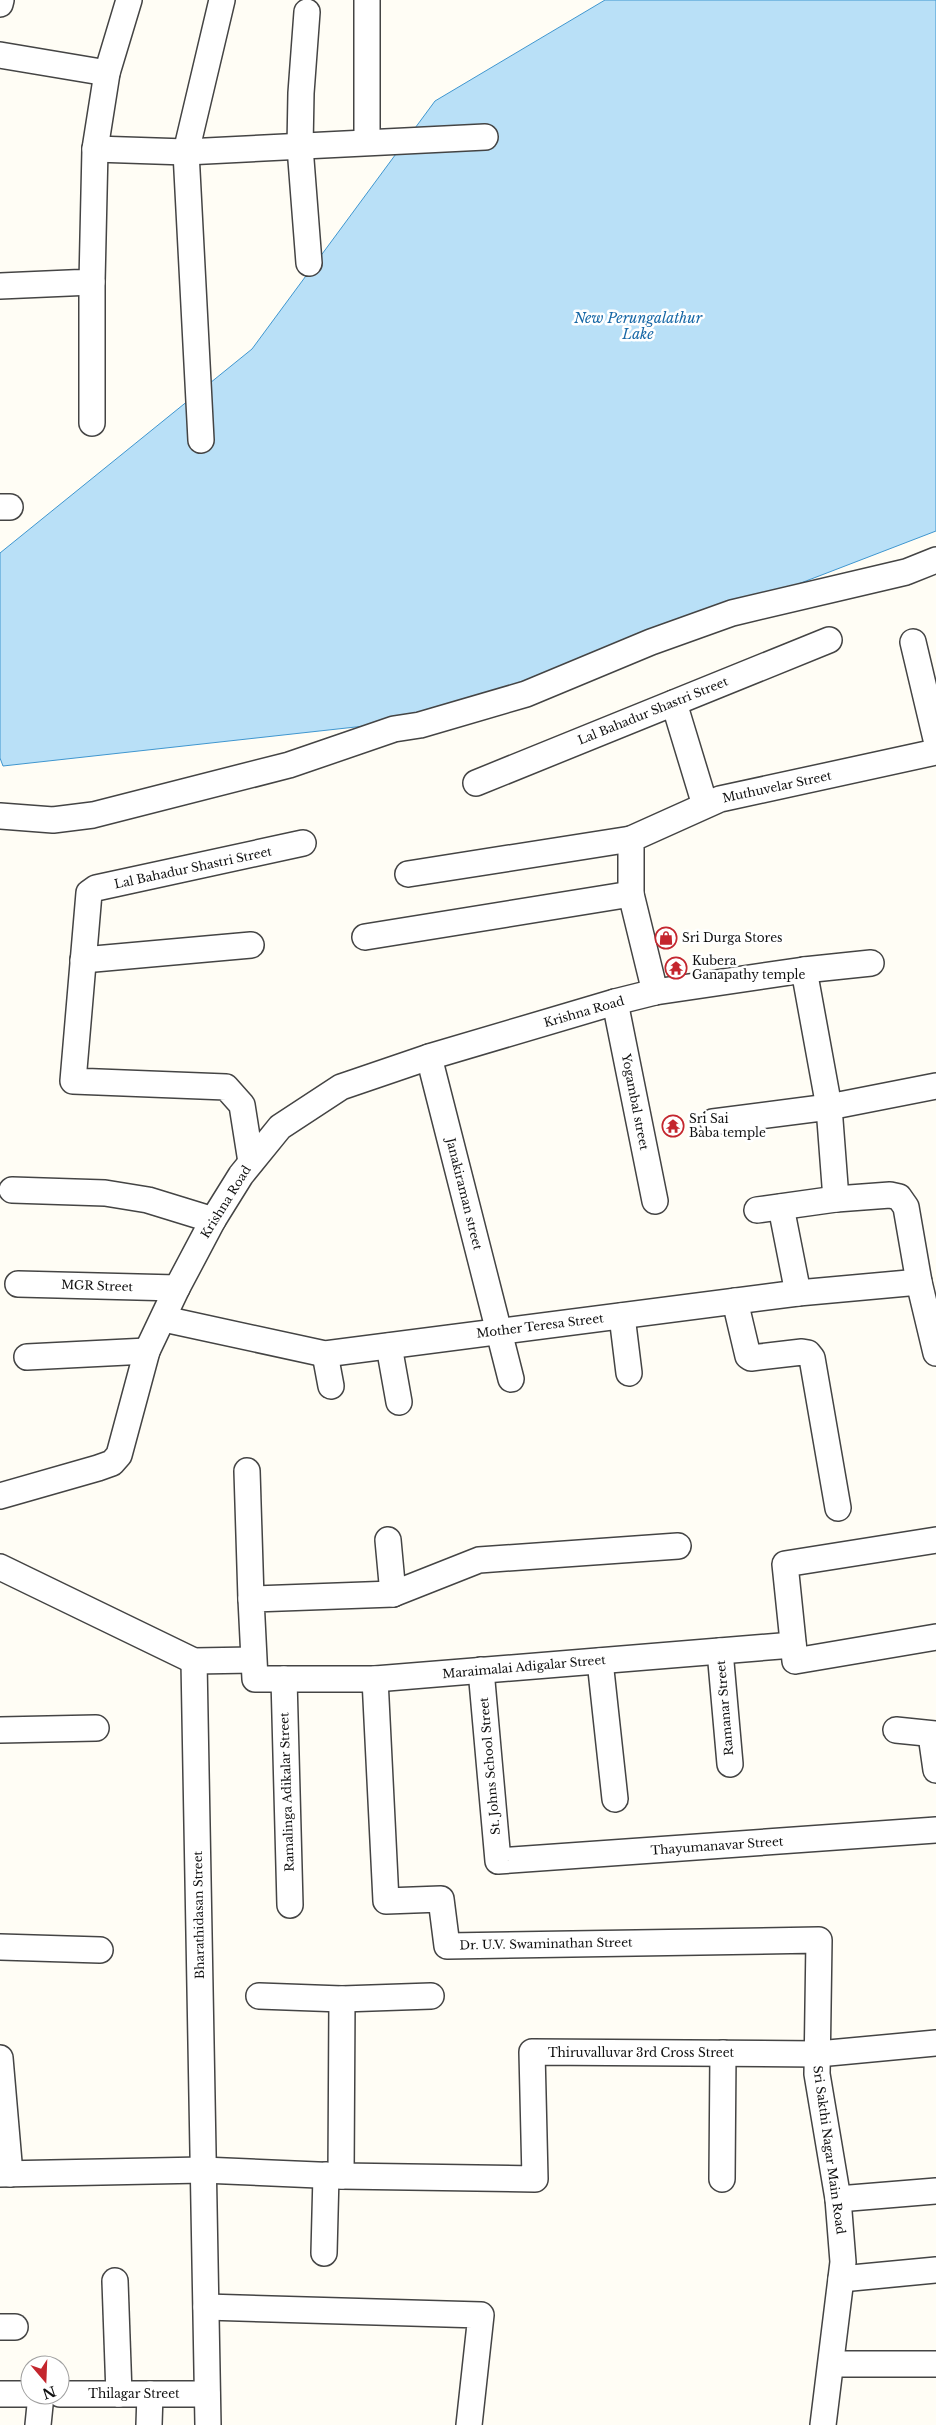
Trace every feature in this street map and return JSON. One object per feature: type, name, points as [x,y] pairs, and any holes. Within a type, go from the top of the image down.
[{"type":"street","points":[[0,4],[1,0]]},
{"type":"street","points":[[92,423],[92,282],[95,149],[108,73],[129,0]]},
{"type":"street","points":[[201,440],[186,152],[222,0]]},
{"type":"street","points":[[366,142],[368,0]]},
{"type":"street","points":[[307,12],[300,93],[300,147],[309,263]]},
{"type":"street","points":[[0,55],[108,73]]},
{"type":"street","points":[[95,149],[186,152],[485,137]]},
{"type":"street","points":[[0,286],[92,282]]},
{"type":"street","points":[[0,816],[53,820],[93,815],[289,766],[394,729],[420,725],[526,694],[651,642],[732,613],[906,572],[936,560]]},
{"type":"street","name":"Lal Bahadur Shastri Street","points":[[476,782],[829,640]]},
{"type":"street","points":[[913,642],[936,738]]},
{"type":"street","points":[[674,702],[704,805]]},
{"type":"street","name":"Muthuvelar Street","points":[[408,874],[631,839],[720,799],[936,752]]},
{"type":"street","points":[[631,839],[631,894],[655,992]]},
{"type":"street","name":"Lal Bahadur Shastri Street","points":[[83,960],[90,893],[96,888],[304,843]]},
{"type":"street","points":[[365,937],[631,894]]},
{"type":"street","points":[[251,946],[83,960],[73,1081],[226,1087],[242,1105],[251,1162]]},
{"type":"street","name":"Krishna Road","points":[[0,1496],[112,1463],[119,1455],[147,1351],[164,1319],[177,1288],[213,1220],[251,1162],[280,1127],[341,1087],[429,1056],[655,992],[804,970],[871,963]]},
{"type":"street","points":[[804,970],[829,1107],[836,1199]]},
{"type":"street","name":"Yogambal street","points":[[615,1002],[655,1201]]},
{"type":"street","name":"Janakiraman street","points":[[429,1056],[511,1379]]},
{"type":"street","points":[[713,1122],[829,1107],[936,1086]]},
{"type":"street","points":[[12,1190],[105,1193],[148,1200],[213,1220]]},
{"type":"street","points":[[798,1293],[769,1208],[836,1199],[890,1195],[899,1197],[906,1207],[919,1282],[936,1353]]},
{"type":"street","name":"Mother Teresa Street","points":[[164,1319],[325,1354],[798,1293],[919,1282]]},
{"type":"street","name":"MGR Street","points":[[18,1284],[177,1288]]},
{"type":"street","points":[[736,1301],[748,1356],[752,1358],[802,1352],[808,1353],[812,1358],[838,1508]]},
{"type":"street","points":[[622,1316],[629,1373]]},
{"type":"street","points":[[389,1346],[399,1402]]},
{"type":"street","points":[[27,1357],[147,1351]]},
{"type":"street","points":[[325,1354],[331,1386]]},
{"type":"street","points":[[247,1472],[254,1670]]},
{"type":"street","points":[[388,1540],[393,1594]]},
{"type":"street","points":[[936,1540],[785,1564],[795,1661],[936,1636]]},
{"type":"street","points":[[250,1599],[393,1594],[479,1560],[678,1546]]},
{"type":"street","points":[[0,1567],[194,1660]]},
{"type":"street","name":"Maraimalai Adigalar Street","points":[[194,1660],[254,1670],[284,1679],[375,1679],[793,1645]]},
{"type":"street","name":"Ramanar Street","points":[[720,1651],[730,1764]]},
{"type":"street","name":"Bharathidasan Street","points":[[194,1660],[208,2425]]},
{"type":"street","points":[[600,1661],[615,1799]]},
{"type":"street","name":"St. Johns School Street","points":[[481,1670],[498,1862]]},
{"type":"street","name":"Ramalinga Adikalar Street","points":[[284,1679],[290,1905]]},
{"type":"street","name":"Dr. U.V. Swaminathan Street","points":[[375,1679],[386,1901],[441,1899],[447,1946],[819,1940]]},
{"type":"street","points":[[0,1730],[96,1728]]},
{"type":"street","points":[[896,1730],[933,1735],[936,1770]]},
{"type":"street","name":"Thayumanavar Street","points":[[498,1862],[936,1830]]},
{"type":"street","name":"Sri Sakthi Nagar Main Road","points":[[819,1940],[817,2074],[838,2199],[843,2262],[832,2364],[823,2425]]},
{"type":"street","points":[[0,1947],[100,1950]]},
{"type":"street","points":[[259,1996],[342,1999],[431,1996]]},
{"type":"street","points":[[324,2253],[333,2175],[342,1999]]},
{"type":"street","name":"Thiruvalluvar 3rd Cross Street","points":[[333,2175],[535,2180],[532,2052],[818,2054],[936,2043]]},
{"type":"street","points":[[722,2179],[723,2053]]},
{"type":"street","points":[[0,2058],[5,2174],[203,2170],[333,2175]]},
{"type":"street","points":[[838,2199],[936,2191]]},
{"type":"street","points":[[842,2279],[936,2270]]},
{"type":"street","points":[[115,2281],[119,2394]]},
{"type":"street","points":[[206,2307],[481,2315],[470,2425]]},
{"type":"street","points":[[832,2364],[936,2364]]},
{"type":"street","points":[[0,2394],[20,2394]]},
{"type":"street","name":"Thilagar Street","points":[[70,2394],[207,2394]]},
{"type":"street","points":[[149,2425],[150,2394]]},
{"type":"street","points":[[38,2425],[39,2405]]},
{"type":"water","name":"New Perungalathur Lake","points":[[605,0],[936,0],[936,531],[455,716],[3,766],[0,758],[0,553],[252,349],[435,101]]},
{"type":"place","name":"Sri Durga Stores","points":[[666,938]]},
{"type":"place","name":"Kubera Ganapathy temple","points":[[676,968]]},
{"type":"place","name":"Sri Sai Baba temple","points":[[673,1126]]}]
